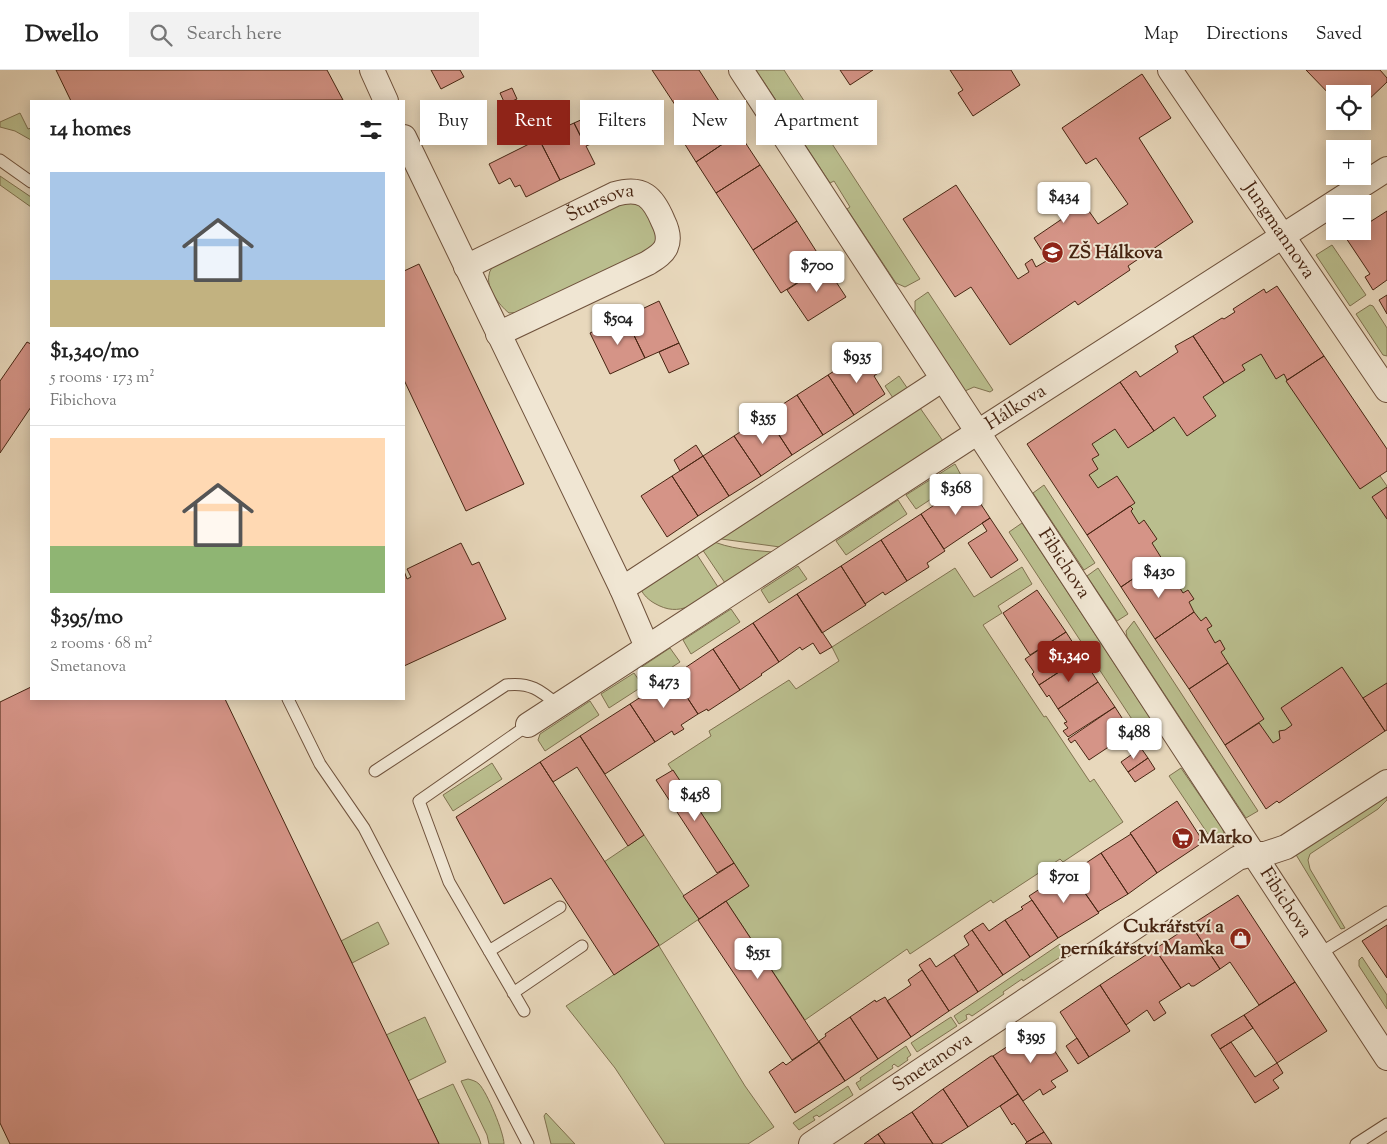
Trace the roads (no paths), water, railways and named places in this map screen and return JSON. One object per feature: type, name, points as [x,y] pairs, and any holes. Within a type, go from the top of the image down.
[{"type":"street","points":[[372,70],[386,100]]},
{"type":"street","name":"Fibichova","points":[[741,70],[1387,1058]]},
{"type":"street","name":"Jungmannova","points":[[1170,70],[1387,390]]},
{"type":"street","points":[[405,139],[622,589],[647,647]]},
{"type":"street","name":"Hálkova","points":[[528,725],[1387,169]]},
{"type":"street","name":"Štursova","points":[[466,267],[615,194],[636,191],[656,204],[668,230],[666,247],[660,255],[648,263],[498,334]]},
{"type":"street","points":[[622,589],[943,379]]},
{"type":"street","name":"Smetanova","points":[[811,1144],[1238,858],[1254,854],[1265,854],[1286,847],[1387,782]]},
{"type":"lane","points":[[0,160],[30,181]]},
{"type":"lane","points":[[374,771],[506,685],[527,685],[544,693],[558,705]]},
{"type":"lane","points":[[288,700],[320,764],[364,828],[528,1144]]},
{"type":"lane","points":[[524,1011],[449,882],[419,801],[528,725]]},
{"type":"lane","points":[[489,951],[560,907]]},
{"type":"lane","points":[[1319,954],[1387,912]]},
{"type":"lane","points":[[513,993],[582,946]]},
{"type":"lane","points":[[1356,1144],[1387,1124]]},
{"type":"place","name":"ZŠ Hálkova","points":[[1053,253]]},
{"type":"place","name":"Marko","points":[[1183,838]]},
{"type":"place","name":"Cukrářství a perníkářství Mamka","points":[[1240,938]]}]
